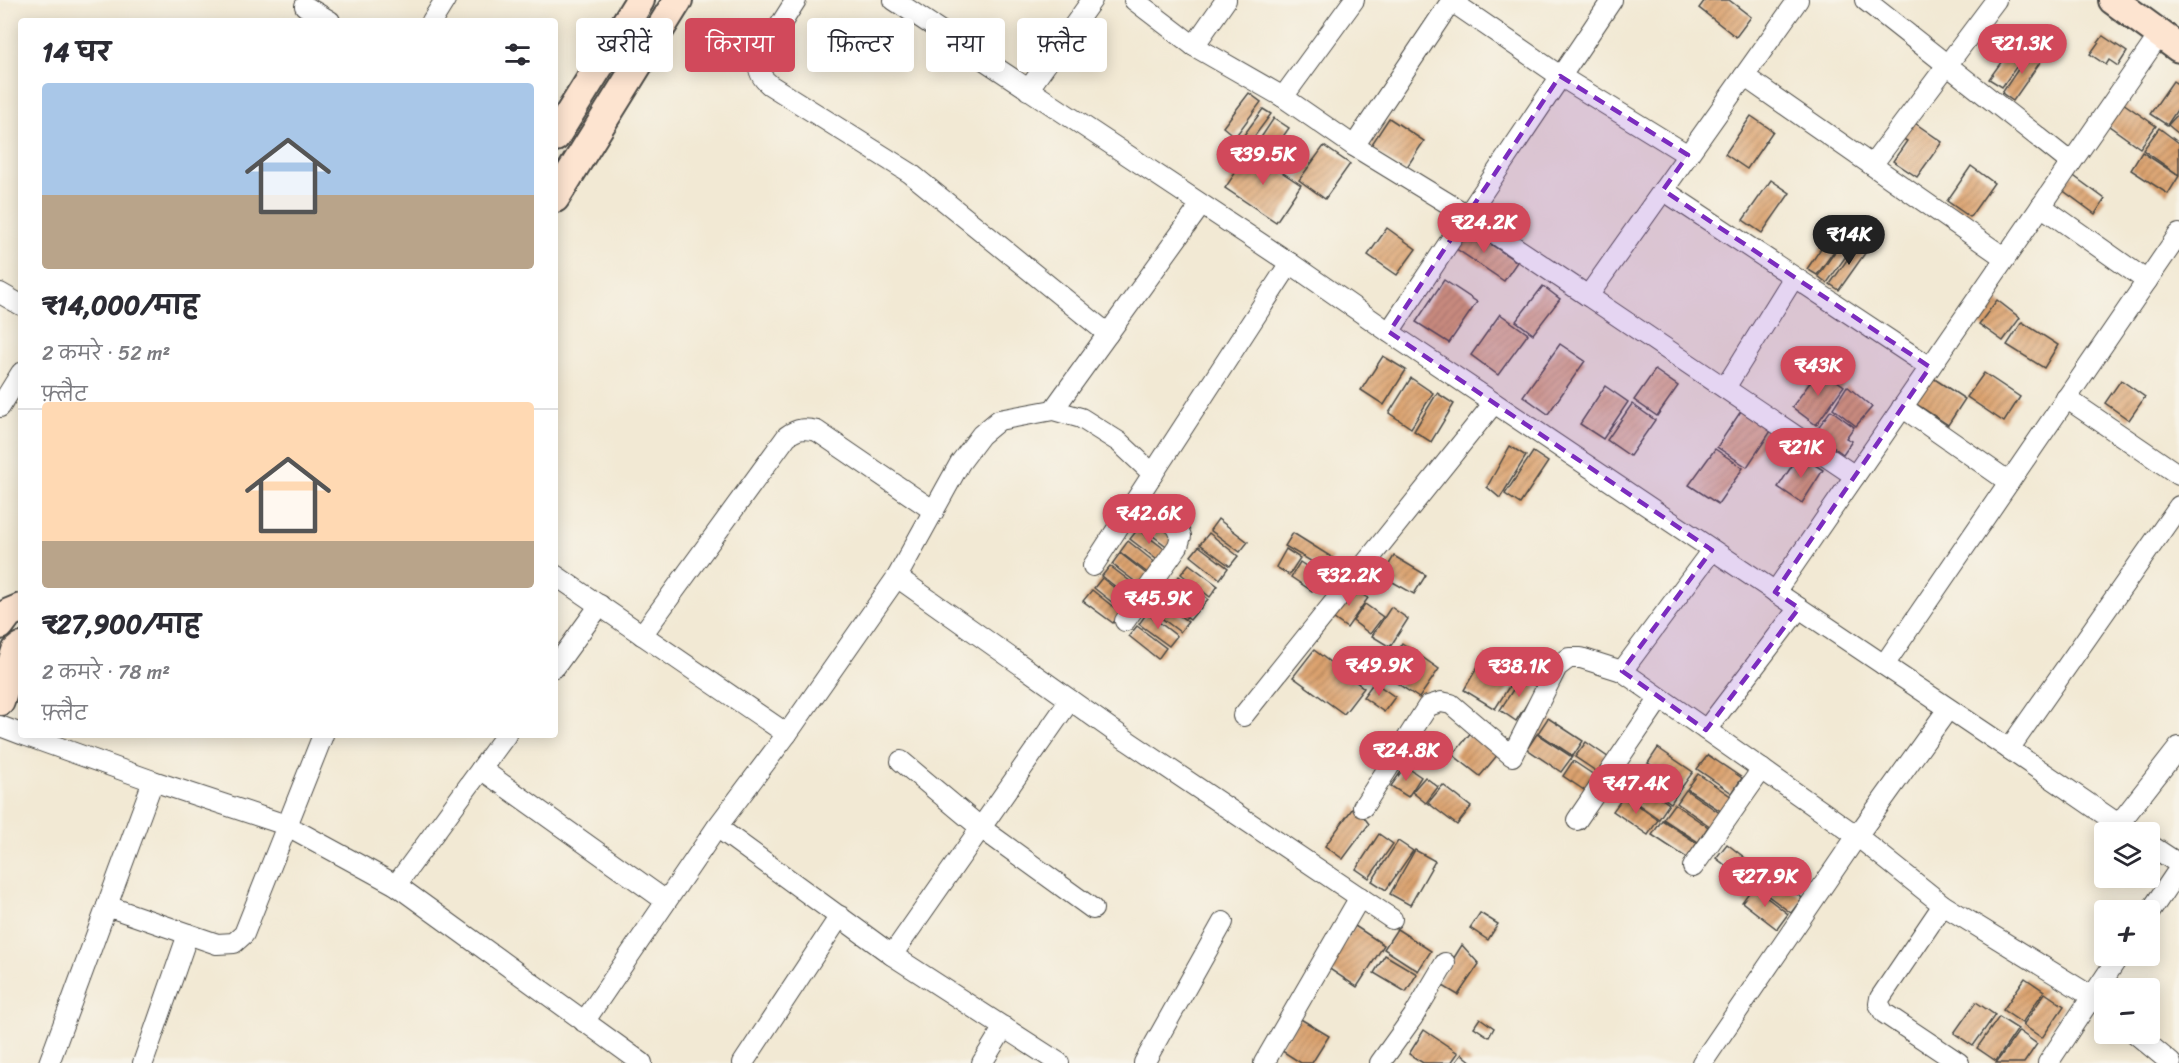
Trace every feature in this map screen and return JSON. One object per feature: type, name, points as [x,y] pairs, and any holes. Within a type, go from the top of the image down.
[{"type":"street","points":[[434,18],[445,0]]},
{"type":"street","points":[[558,132],[640,0]]},
{"type":"street","points":[[558,193],[678,0]]},
{"type":"street","points":[[796,0],[758,60],[758,69],[763,79],[770,86],[910,173],[1108,334]]},
{"type":"street","points":[[894,0],[1290,263],[2114,822]]},
{"type":"street","points":[[1028,90],[1092,0]]},
{"type":"street","points":[[1134,0],[1194,46],[1283,97],[1354,146],[1467,215],[1855,476]]},
{"type":"street","points":[[1194,46],[1226,0]]},
{"type":"street","points":[[1283,97],[1354,0]]},
{"type":"street","points":[[1389,332],[1612,0]]},
{"type":"street","points":[[1588,296],[1798,0]]},
{"type":"street","points":[[1865,0],[2071,163]]},
{"type":"street","points":[[1872,165],[1996,0]]},
{"type":"street","points":[[1775,592],[2071,163],[2169,41],[2113,0]]},
{"type":"street","points":[[1354,146],[1451,1],[1560,76],[1688,155]]},
{"type":"street","points":[[305,6],[325,18]]},
{"type":"street","points":[[1744,76],[2005,258]]},
{"type":"street","points":[[1663,190],[1930,367]]},
{"type":"street","points":[[1053,410],[1201,205]]},
{"type":"street","points":[[2041,206],[2147,281]]},
{"type":"street","points":[[1884,665],[2179,234]]},
{"type":"street","points":[[1093,566],[1290,263]]},
{"type":"street","points":[[1725,388],[1794,277]]},
{"type":"street","points":[[0,293],[18,303]]},
{"type":"street","points":[[0,407],[18,378]]},
{"type":"street","points":[[2066,398],[2179,476]]},
{"type":"street","points":[[1243,716],[1494,403]]},
{"type":"street","points":[[1902,407],[2008,483]]},
{"type":"street","points":[[584,1022],[717,827],[787,734],[897,577],[960,463],[981,435],[999,420],[1053,410],[1081,418],[1119,442],[1153,474]]},
{"type":"street","points":[[642,635],[788,436],[796,429],[807,428],[817,431],[934,511]]},
{"type":"street","points":[[1125,621],[1178,546],[1181,536],[1178,527],[1140,495]]},
{"type":"street","points":[[2009,750],[2179,506]]},
{"type":"street","points":[[1622,671],[1712,550]]},
{"type":"street","points":[[558,577],[787,734]]},
{"type":"street","points":[[897,577],[1070,700],[1392,919]]},
{"type":"street","points":[[558,663],[600,605]]},
{"type":"street","points":[[1706,730],[1799,608]]},
{"type":"street","points":[[0,625],[9,613],[18,609]]},
{"type":"street","points":[[0,701],[18,650]]},
{"type":"street","points":[[1363,807],[1428,706],[1441,702],[1451,704],[1512,756],[1557,667],[1569,658],[1581,658],[1622,671],[1857,836],[1943,905],[2094,999]]},
{"type":"street","points":[[1577,820],[1660,698]]},
{"type":"street","points":[[892,956],[1070,700]]},
{"type":"street","points":[[1702,1063],[1857,836],[1948,708]]},
{"type":"street","points":[[0,726],[18,733]]},
{"type":"street","points":[[33,738],[153,782],[286,825],[396,885],[642,1063]]},
{"type":"street","points":[[106,906],[217,944],[234,943],[244,934],[322,738]]},
{"type":"street","points":[[396,885],[504,738]]},
{"type":"street","points":[[2129,822],[2179,747]]},
{"type":"street","points":[[902,762],[981,828],[1093,909]]},
{"type":"street","points":[[481,769],[666,901]]},
{"type":"street","points":[[1693,867],[1762,769]]},
{"type":"street","points":[[49,1063],[153,782]]},
{"type":"street","points":[[717,827],[892,956],[1059,1063]]},
{"type":"street","points":[[2160,852],[2179,864]]},
{"type":"street","points":[[2158,900],[2179,869]]},
{"type":"street","points":[[1264,1063],[1360,897]]},
{"type":"street","points":[[1943,905],[1880,998],[1879,1004],[1884,1013],[1959,1063]]},
{"type":"street","points":[[743,1063],[840,916]]},
{"type":"street","points":[[1144,1063],[1223,922]]},
{"type":"street","points":[[143,1063],[188,934]]},
{"type":"street","points":[[1380,1063],[1413,1017],[1445,963]]},
{"type":"street","points":[[2048,1063],[2094,1006]]},
{"type":"street","points":[[982,1063],[1004,1027]]},
{"type":"street","points":[[2149,1044],[2173,1063],[2179,1056]]},
{"type":"highlighted area","points":[[1560,76],[1688,155],[1663,190],[1930,367],[1775,592],[1799,608],[1706,730],[1622,671],[1712,550],[1389,332]]},
{"type":"building","points":[[1705,0],[1729,0],[1751,17],[1736,37],[1699,8]]},
{"type":"building","points":[[2103,36],[2127,52],[2118,66],[2109,60],[2106,65],[2090,54]]},
{"type":"building","points":[[2017,40],[2029,49],[2002,87],[1989,79]]},
{"type":"building","points":[[2031,50],[2043,58],[2013,101],[2002,93]]},
{"type":"building","points":[[2173,81],[2179,85],[2179,107],[2167,125],[2150,114]]},
{"type":"building","points":[[1249,93],[1261,102],[1235,137],[1223,127]]},
{"type":"building","points":[[2120,101],[2156,126],[2140,148],[2105,123]]},
{"type":"building","points":[[1263,109],[1271,114],[1248,145],[1241,139]]},
{"type":"building","points":[[2179,113],[2179,134],[2168,125]]},
{"type":"building","points":[[1751,116],[1773,131],[1747,169],[1725,154]]},
{"type":"building","points":[[1274,118],[1289,128],[1268,158],[1254,148]]},
{"type":"building","points":[[1389,118],[1424,141],[1405,170],[1370,147]]},
{"type":"building","points":[[1912,121],[1942,142],[1917,177],[1893,161],[1907,141],[1900,137]]},
{"type":"building","points":[[2159,128],[2179,143],[2179,175],[2143,150]]},
{"type":"building","points":[[1324,146],[1350,164],[1325,199],[1299,180]]},
{"type":"building","points":[[1250,151],[1301,185],[1276,222],[1225,188]]},
{"type":"building","points":[[2142,152],[2179,176],[2168,194],[2131,170]]},
{"type":"building","points":[[1971,166],[1994,183],[1970,217],[1947,201]]},
{"type":"building","points":[[2071,174],[2105,199],[2095,214],[2061,189]]},
{"type":"building","points":[[1771,180],[1790,193],[1762,233],[1743,220]]},
{"type":"building","points":[[1465,227],[1517,262],[1504,281],[1452,246]]},
{"type":"building","points":[[1387,228],[1416,249],[1397,275],[1368,255]]},
{"type":"building","points":[[1834,229],[1844,237],[1817,275],[1807,269]]},
{"type":"building","points":[[1846,236],[1856,242],[1827,283],[1818,276]]},
{"type":"building","points":[[1859,243],[1868,249],[1839,290],[1830,284]]},
{"type":"building","points":[[1444,280],[1477,302],[1449,343],[1416,322]]},
{"type":"building","points":[[1543,286],[1560,299],[1533,334],[1516,321]]},
{"type":"building","points":[[1997,300],[2020,318],[2003,341],[1979,324]]},
{"type":"building","points":[[1500,314],[1528,334],[1498,375],[1471,355]]},
{"type":"building","points":[[2022,322],[2058,345],[2044,368],[2007,345]]},
{"type":"building","points":[[1560,344],[1585,361],[1548,414],[1523,396]]},
{"type":"building","points":[[1383,356],[1406,370],[1384,405],[1361,390]]},
{"type":"building","points":[[1820,369],[1844,386],[1816,425],[1792,407]]},
{"type":"building","points":[[1655,370],[1678,386],[1657,416],[1634,400]]},
{"type":"building","points":[[1984,373],[2020,397],[2004,422],[1967,397]]},
{"type":"building","points":[[1930,376],[1965,399],[1948,425],[1913,402]]},
{"type":"building","points":[[1411,378],[1433,393],[1411,428],[1389,413]]},
{"type":"building","points":[[2121,380],[2145,397],[2129,420],[2105,403]]},
{"type":"building","points":[[1605,386],[1628,402],[1603,439],[1580,424]]},
{"type":"building","points":[[1847,386],[1872,407],[1856,426],[1833,408]]},
{"type":"building","points":[[1437,393],[1454,404],[1431,442],[1414,431]]},
{"type":"building","points":[[1632,404],[1655,420],[1630,456],[1607,440]]},
{"type":"building","points":[[1831,410],[1854,427],[1846,438],[1852,441],[1843,454],[1814,433]]},
{"type":"building","points":[[1741,411],[1771,431],[1747,467],[1717,447]]},
{"type":"building","points":[[1510,446],[1526,456],[1500,498],[1487,487]]},
{"type":"building","points":[[1715,449],[1743,468],[1718,504],[1689,485]]},
{"type":"building","points":[[1533,452],[1548,462],[1520,504],[1505,494]]},
{"type":"building","points":[[1799,455],[1823,470],[1802,503],[1778,487]]},
{"type":"building","points":[[1148,515],[1177,538],[1169,548],[1140,526]]},
{"type":"building","points":[[1218,519],[1248,542],[1240,552],[1210,530]]},
{"type":"building","points":[[1138,529],[1167,551],[1160,562],[1130,539]]},
{"type":"building","points":[[1209,533],[1238,556],[1230,566],[1200,544]]},
{"type":"building","points":[[1293,533],[1333,558],[1326,570],[1285,546]]},
{"type":"building","points":[[1128,541],[1157,564],[1149,574],[1120,552]]},
{"type":"building","points":[[1199,546],[1228,568],[1220,579],[1191,556]]},
{"type":"building","points":[[1286,549],[1300,558],[1289,575],[1276,567]]},
{"type":"building","points":[[1120,553],[1149,576],[1141,586],[1112,564]]},
{"type":"building","points":[[1394,556],[1426,575],[1414,594],[1382,576]]},
{"type":"building","points":[[1300,562],[1322,577],[1312,591],[1291,577]]},
{"type":"building","points":[[1189,564],[1218,586],[1210,597],[1181,574]]},
{"type":"building","points":[[1110,566],[1139,588],[1131,599],[1102,576]]},
{"type":"building","points":[[1179,576],[1208,599],[1200,609],[1171,587]]},
{"type":"building","points":[[1102,578],[1131,601],[1123,611],[1094,588]]},
{"type":"building","points":[[1169,587],[1198,610],[1190,620],[1161,598]]},
{"type":"building","points":[[1351,587],[1368,598],[1347,628],[1330,616]]},
{"type":"building","points":[[1092,590],[1121,613],[1113,623],[1083,601]]},
{"type":"building","points":[[1159,600],[1188,622],[1180,632],[1151,610]]},
{"type":"building","points":[[1365,604],[1383,617],[1370,634],[1353,621]]},
{"type":"building","points":[[1391,607],[1408,619],[1390,647],[1372,636]]},
{"type":"building","points":[[1147,613],[1177,636],[1169,646],[1139,624]]},
{"type":"building","points":[[1137,626],[1166,648],[1158,659],[1129,636]]},
{"type":"building","points":[[1402,643],[1439,669],[1419,698],[1382,673]]},
{"type":"building","points":[[1314,650],[1364,688],[1344,714],[1293,677]]},
{"type":"building","points":[[1485,654],[1517,674],[1495,709],[1464,690]]},
{"type":"building","points":[[1523,674],[1537,688],[1516,721],[1500,710]]},
{"type":"building","points":[[1374,682],[1395,697],[1384,712],[1363,697]]},
{"type":"building","points":[[1548,718],[1583,741],[1573,756],[1538,733]]},
{"type":"building","points":[[1472,731],[1500,752],[1480,776],[1453,755]]},
{"type":"building","points":[[1537,734],[1572,757],[1561,772],[1527,749]]},
{"type":"building","points":[[1586,742],[1612,760],[1602,775],[1575,757]]},
{"type":"building","points":[[1658,748],[1693,772],[1682,787],[1648,763]]},
{"type":"building","points":[[1708,755],[1742,778],[1732,793],[1697,769]]},
{"type":"building","points":[[1573,761],[1600,779],[1590,794],[1563,776]]},
{"type":"building","points":[[1647,765],[1681,788],[1671,803],[1637,780]]},
{"type":"building","points":[[1405,766],[1421,777],[1408,797],[1391,786]]},
{"type":"building","points":[[1698,774],[1732,797],[1722,812],[1687,789]]},
{"type":"building","points":[[1425,777],[1438,787],[1426,803],[1412,792]]},
{"type":"building","points":[[1635,780],[1669,804],[1659,819],[1625,795]]},
{"type":"building","points":[[1443,785],[1471,807],[1457,825],[1428,803]]},
{"type":"building","points":[[1686,790],[1721,814],[1711,827],[1677,803]]},
{"type":"building","points":[[1624,796],[1658,820],[1648,835],[1613,811]]},
{"type":"building","points":[[1674,804],[1708,827],[1698,842],[1663,819]]},
{"type":"building","points":[[1355,805],[1369,824],[1343,859],[1325,846]]},
{"type":"building","points":[[1662,820],[1697,843],[1687,858],[1652,835]]},
{"type":"building","points":[[1379,834],[1393,844],[1369,878],[1356,869]]},
{"type":"building","points":[[1398,841],[1413,851],[1386,890],[1372,881]]},
{"type":"building","points":[[1727,844],[1762,871],[1751,885],[1716,858]]},
{"type":"building","points":[[1415,850],[1435,861],[1410,905],[1390,894]]},
{"type":"building","points":[[1767,871],[1802,898],[1791,913],[1755,886]]},
{"type":"building","points":[[1753,887],[1788,914],[1777,929],[1742,902]]},
{"type":"building","points":[[1480,913],[1498,924],[1488,940],[1470,928]]},
{"type":"building","points":[[1355,926],[1384,945],[1357,987],[1328,968]]},
{"type":"building","points":[[1397,929],[1431,951],[1418,971],[1384,949]]},
{"type":"building","points":[[1462,945],[1479,964],[1458,995],[1438,983]]},
{"type":"building","points":[[1385,955],[1417,974],[1406,992],[1374,973]]},
{"type":"building","points":[[2025,978],[2044,991],[2022,1023],[2003,1010]]},
{"type":"building","points":[[2045,993],[2064,1006],[2042,1038],[2023,1025]]},
{"type":"building","points":[[1976,1002],[1995,1015],[1973,1046],[1954,1033]]},
{"type":"building","points":[[1999,1017],[2018,1029],[1996,1061],[1977,1048]]},
{"type":"building","points":[[1299,1018],[1329,1036],[1312,1063],[1301,1063],[1279,1049]]},
{"type":"building","points":[[1480,1018],[1494,1028],[1489,1037],[1474,1027]]},
{"type":"building","points":[[1424,1030],[1458,1053],[1451,1063],[1423,1063],[1409,1054]]},
{"type":"building","points":[[2019,1031],[2037,1044],[2024,1063],[1996,1063]]},
{"type":"building","points":[[1462,1054],[1473,1063],[1455,1063]]}]
